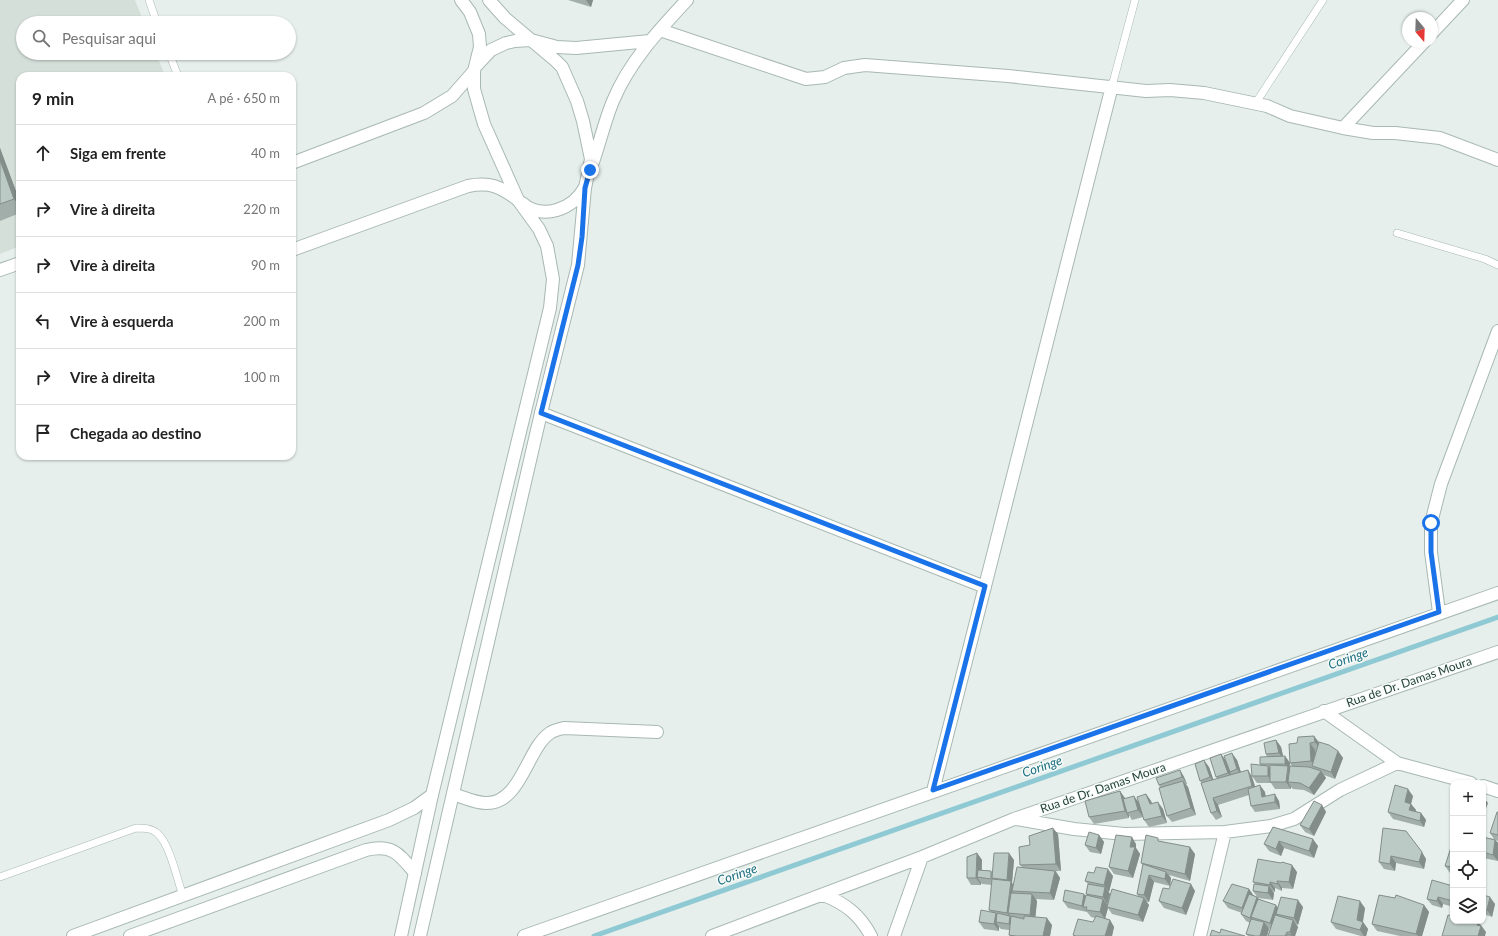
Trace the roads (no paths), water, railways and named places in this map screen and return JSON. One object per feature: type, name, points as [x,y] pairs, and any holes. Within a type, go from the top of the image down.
[{"type":"street","points":[[401,936],[432,795],[550,308],[553,279],[547,246],[539,229],[518,200],[484,124],[474,90],[474,71],[480,47],[479,34],[470,12],[461,0]]},
{"type":"street","points":[[420,936],[541,413],[578,265],[582,237],[585,188],[591,159],[577,101],[562,67],[505,18],[489,0]]},
{"type":"street","points":[[296,249],[468,186],[478,184],[499,187],[533,210],[542,212],[552,212],[574,202],[581,196],[585,188],[613,101],[621,85],[650,41],[687,0]]},
{"type":"street","points":[[1438,27],[1463,0]]},
{"type":"street","points":[[660,30],[806,79],[826,77],[844,68],[865,65],[1112,86],[1146,91],[1170,90],[1204,93],[1267,106],[1290,116],[1343,128],[1373,133],[1395,133],[1440,138],[1498,160]]},
{"type":"street","points":[[296,161],[424,113],[452,96],[485,56],[498,46],[515,40],[531,40],[557,47],[576,48],[650,41]]},
{"type":"street","points":[[1343,128],[1418,48]]},
{"type":"street","points":[[933,790],[1112,86]]},
{"type":"street","points":[[0,270],[16,264]]},
{"type":"street","points":[[1439,612],[1431,552],[1431,523],[1442,484],[1498,331]]},
{"type":"street","points":[[541,413],[985,586]]},
{"type":"street","points":[[524,936],[933,790],[1439,612],[1498,593]]},
{"type":"street","name":"Rua de Dr. Damas Moura","points":[[712,936],[922,857],[1014,819],[1498,652]]},
{"type":"street","points":[[1324,711],[1397,763],[1460,780]]},
{"type":"street","points":[[453,794],[486,803],[498,800],[520,779],[542,740],[550,732],[564,728],[657,732]]},
{"type":"street","points":[[1014,819],[1074,829],[1124,834],[1226,832],[1271,826],[1294,819],[1340,790],[1397,763]]},
{"type":"street","points":[[1486,787],[1498,790]]},
{"type":"street","points":[[73,936],[389,820],[414,808],[432,795]]},
{"type":"street","points":[[1200,936],[1226,832]]},
{"type":"street","points":[[130,936],[366,850],[379,847],[390,849],[399,854],[415,873]]},
{"type":"street","points":[[894,936],[922,857]]},
{"type":"street","points":[[823,895],[838,900],[849,908],[861,920],[871,936]]},
{"type":"lane","points":[[149,0],[155,16]]},
{"type":"lane","points":[[1112,86],[1135,0]]},
{"type":"lane","points":[[1255,104],[1324,0]]},
{"type":"lane","points":[[172,60],[176,72]]},
{"type":"lane","points":[[1397,233],[1485,259],[1498,265]]},
{"type":"lane","points":[[0,877],[136,828],[148,828],[156,832],[164,841],[183,896]]},
{"type":"waterway","name":"Coringe","points":[[594,936],[1498,617]]}]
